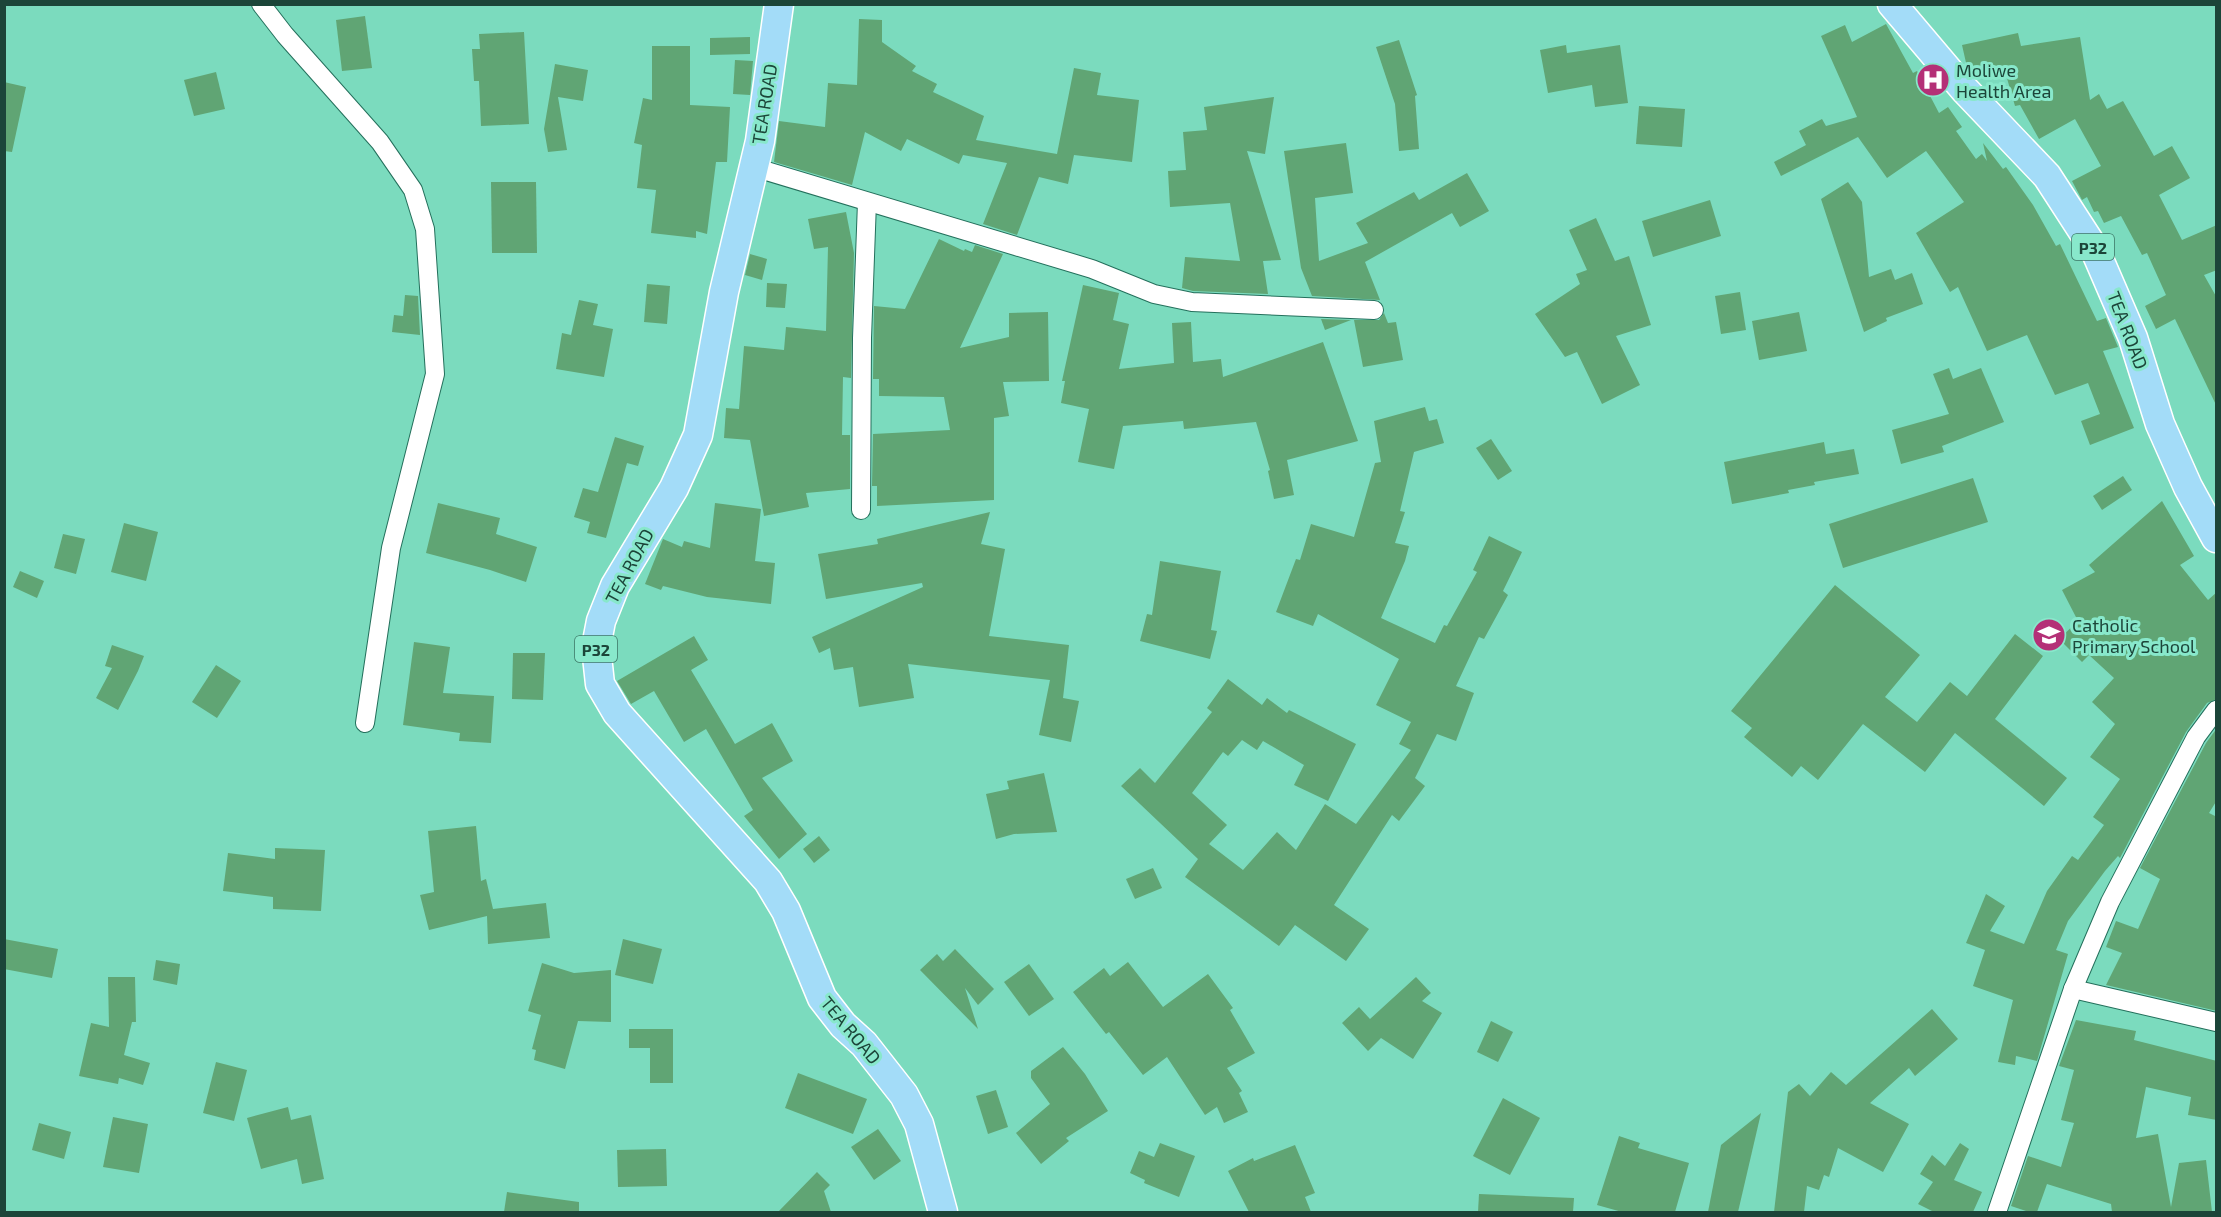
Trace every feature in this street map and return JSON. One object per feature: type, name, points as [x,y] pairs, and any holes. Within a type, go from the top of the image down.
[{"type":"main road","name":"TEA ROAD","points":[[779,4],[760,141],[724,292],[698,435],[674,488],[615,586],[601,621],[596,647],[600,684],[617,713],[768,881],[786,911],[822,998],[843,1025],[864,1044],[904,1095],[919,1124],[943,1212]]},
{"type":"main road","name":"TEA ROAD","points":[[1892,4],[1964,89],[2047,176],[2095,250],[2133,338],[2160,424],[2188,487],[2217,538]]},
{"type":"street","points":[[261,4],[285,35],[380,142],[413,190],[426,229],[435,374],[391,548],[365,723]]},
{"type":"street","points":[[753,167],[1092,269],[1163,296],[1192,302],[1374,310]]},
{"type":"street","points":[[861,510],[862,338],[867,202]]},
{"type":"street","points":[[1997,1212],[2073,989],[2110,902],[2196,737],[2217,710]]},
{"type":"street","points":[[2073,989],[2217,1022]]},
{"type":"building","points":[[365,16],[372,68],[342,71],[336,20]]},
{"type":"building","points":[[859,19],[882,20],[882,42],[916,66],[912,71],[937,84],[933,92],[984,116],[976,140],[1057,154],[1074,68],[1101,73],[1097,95],[1139,100],[1132,162],[1074,155],[1068,184],[1039,177],[1017,235],[983,224],[1007,163],[963,155],[959,164],[907,139],[901,151],[865,132],[852,185],[774,162],[779,121],[825,127],[828,83],[857,85]]},
{"type":"building","points":[[1886,24],[1913,73],[1917,71],[1939,113],[1948,107],[1962,127],[1956,131],[1976,159],[1982,154],[1987,161],[1983,143],[2003,169],[2006,167],[2033,205],[2056,246],[2060,244],[2097,321],[2106,318],[2118,347],[2103,351],[2134,428],[2090,445],[2081,421],[2100,414],[2088,383],[2055,395],[2027,335],[1987,351],[1958,287],[1950,292],[1916,233],[1964,202],[1926,151],[1887,178],[1858,137],[1781,176],[1774,162],[1806,145],[1799,131],[1822,119],[1826,126],[1857,117],[1821,36],[1845,25],[1852,42]]},
{"type":"building","points":[[524,32],[529,124],[481,126],[479,81],[474,81],[472,49],[480,49],[479,34]]},
{"type":"building","points":[[2018,33],[2021,46],[2080,37],[2090,100],[2099,94],[2107,109],[2123,101],[2154,156],[2172,146],[2190,178],[2159,195],[2182,240],[2217,225],[2217,270],[2204,275],[2217,298],[2217,407],[2175,319],[2156,329],[2145,306],[2166,295],[2147,253],[2142,255],[2121,216],[2104,223],[2098,211],[2094,212],[2087,197],[2082,200],[2072,181],[2101,166],[2075,119],[2039,139],[2020,105],[2015,106],[2004,68],[1974,75],[1967,67],[1962,45]]},
{"type":"building","points":[[750,37],[750,54],[710,55],[710,38]]},
{"type":"building","points":[[1399,40],[1417,95],[1415,96],[1419,149],[1399,151],[1395,104],[1376,47]]},
{"type":"building","points":[[1566,45],[1567,53],[1620,45],[1628,103],[1595,107],[1592,85],[1548,93],[1540,50]]},
{"type":"building","points":[[652,46],[690,46],[690,105],[730,107],[727,162],[716,162],[707,234],[696,231],[696,238],[651,233],[656,190],[637,188],[642,145],[634,143],[643,98],[652,100]]},
{"type":"building","points":[[735,60],[753,61],[750,95],[733,94]]},
{"type":"building","points":[[555,64],[588,70],[583,101],[558,97],[567,150],[548,152],[544,129]]},
{"type":"building","points":[[216,72],[225,109],[194,116],[184,80]]},
{"type":"building","points":[[4,82],[26,87],[12,152],[4,151]]},
{"type":"building","points":[[1274,97],[1265,154],[1247,151],[1281,260],[1263,261],[1268,294],[1193,291],[1182,288],[1185,257],[1240,261],[1230,203],[1170,207],[1168,171],[1186,170],[1183,132],[1207,130],[1204,107]]},
{"type":"building","points":[[1639,106],[1685,109],[1682,147],[1636,144]]},
{"type":"building","points":[[1346,143],[1353,193],[1315,198],[1319,261],[1368,243],[1356,223],[1414,192],[1419,200],[1467,173],[1489,211],[1460,227],[1452,213],[1365,262],[1380,300],[1312,296],[1301,268],[1284,151]]},
{"type":"building","points":[[491,182],[536,182],[537,253],[492,253]]},
{"type":"building","points":[[1848,182],[1862,202],[1869,277],[1891,269],[1895,280],[1912,273],[1923,304],[1886,318],[1887,321],[1864,332],[1821,199]]},
{"type":"building","points":[[1710,200],[1721,236],[1653,257],[1642,221]]},
{"type":"building","points":[[846,212],[854,253],[851,378],[843,377],[842,435],[850,435],[850,489],[806,493],[809,507],[764,516],[750,440],[724,438],[726,408],[739,409],[744,346],[784,350],[786,327],[826,331],[828,247],[814,249],[808,219]]},
{"type":"building","points":[[1596,218],[1615,261],[1629,256],[1651,325],[1616,336],[1640,385],[1602,404],[1577,352],[1565,357],[1535,314],[1580,284],[1576,274],[1587,270],[1569,230]]},
{"type":"building","points":[[939,239],[964,251],[965,249],[972,252],[975,245],[1003,254],[960,348],[1009,337],[1009,313],[1048,312],[1049,381],[1003,382],[1009,416],[994,418],[994,500],[877,506],[877,486],[872,486],[873,434],[950,430],[944,397],[879,396],[879,379],[873,379],[874,306],[905,309]]},
{"type":"building","points":[[750,254],[767,259],[762,280],[745,275]]},
{"type":"building","points":[[767,283],[787,284],[785,308],[766,307]]},
{"type":"building","points":[[647,284],[670,286],[667,324],[644,322]]},
{"type":"building","points":[[1083,285],[1119,293],[1113,320],[1129,324],[1119,369],[1174,363],[1172,323],[1191,322],[1193,362],[1221,359],[1223,377],[1323,342],[1358,441],[1287,460],[1294,495],[1274,499],[1268,471],[1270,470],[1256,422],[1184,429],[1183,421],[1123,426],[1114,469],[1078,462],[1089,409],[1061,403],[1065,381],[1062,381]]},
{"type":"building","points":[[1740,292],[1746,330],[1721,334],[1715,296]]},
{"type":"building","points":[[405,295],[418,296],[420,335],[392,332],[394,315],[403,316]]},
{"type":"building","points":[[579,300],[598,304],[593,325],[613,329],[604,377],[556,369],[562,333],[571,335]]},
{"type":"building","points":[[1799,312],[1807,351],[1759,360],[1752,321]]},
{"type":"building","points":[[1384,313],[1388,323],[1396,322],[1403,360],[1363,367],[1354,320],[1379,320]]},
{"type":"building","points":[[1321,319],[1351,320],[1325,330]]},
{"type":"building","points":[[1949,368],[1953,379],[1981,368],[2004,422],[1942,446],[1944,452],[1901,464],[1892,430],[1949,414],[1933,374]]},
{"type":"building","points":[[1425,407],[1429,421],[1437,419],[1444,443],[1414,452],[1400,511],[1405,512],[1395,543],[1409,546],[1381,618],[1435,643],[1477,572],[1473,570],[1489,536],[1522,552],[1503,591],[1508,595],[1484,639],[1479,637],[1456,686],[1474,693],[1456,741],[1437,734],[1415,778],[1425,786],[1399,821],[1392,815],[1334,905],[1369,929],[1346,961],[1295,925],[1279,946],[1185,877],[1198,859],[1121,786],[1140,768],[1155,783],[1212,712],[1207,708],[1228,679],[1262,705],[1267,698],[1287,713],[1289,710],[1356,744],[1328,801],[1294,785],[1304,765],[1263,741],[1257,750],[1242,740],[1228,756],[1223,752],[1192,793],[1227,825],[1209,844],[1243,870],[1277,832],[1296,850],[1325,804],[1356,824],[1411,750],[1399,744],[1411,722],[1376,705],[1399,659],[1318,614],[1313,626],[1276,612],[1296,559],[1300,560],[1311,524],[1354,537],[1375,463],[1381,462],[1374,421]]},
{"type":"building","points":[[615,437],[644,446],[638,466],[627,463],[606,538],[587,533],[590,522],[574,517],[583,488],[598,492]]},
{"type":"building","points":[[1491,439],[1512,471],[1498,480],[1476,448]]},
{"type":"building","points":[[1824,442],[1826,454],[1854,449],[1859,474],[1814,482],[1815,485],[1788,490],[1789,493],[1732,504],[1724,462]]},
{"type":"building","points":[[2123,476],[2132,490],[2102,510],[2093,496]]},
{"type":"building","points":[[1973,478],[1988,522],[1843,568],[1829,524]]},
{"type":"building","points":[[2162,501],[2194,556],[2180,565],[2208,600],[2217,592],[2217,699],[2207,703],[2186,732],[2120,858],[2118,856],[2105,871],[2068,921],[2056,950],[2068,954],[2037,1061],[2016,1056],[2015,1065],[1998,1062],[2013,1000],[1973,986],[1985,950],[1966,943],[1986,894],[2005,906],[1990,931],[2024,944],[2047,891],[2072,856],[2078,860],[2104,825],[2093,817],[2120,779],[2090,757],[2115,724],[2092,702],[2114,678],[2089,655],[2082,662],[2059,639],[2078,621],[2062,590],[2095,572],[2089,565]]},
{"type":"building","points":[[438,503],[500,518],[496,534],[537,547],[526,582],[426,553]]},
{"type":"building","points":[[715,503],[761,509],[755,561],[775,563],[771,604],[707,597],[663,586],[661,590],[645,584],[663,539],[682,547],[684,541],[710,548]]},
{"type":"building","points":[[990,512],[981,544],[1005,549],[989,636],[1069,645],[1063,698],[1079,701],[1071,742],[1039,735],[1050,680],[908,664],[914,698],[859,707],[853,667],[834,670],[830,648],[819,653],[812,637],[923,587],[922,583],[826,599],[818,554],[878,544],[877,539]]},
{"type":"building","points":[[124,523],[158,532],[146,581],[111,572]]},
{"type":"building","points":[[63,534],[85,539],[76,574],[54,568]]},
{"type":"building","points":[[1160,561],[1221,571],[1211,630],[1217,631],[1210,659],[1140,641],[1147,614],[1152,615]]},
{"type":"building","points":[[20,571],[44,581],[37,598],[13,587]]},
{"type":"building","points":[[1835,585],[1920,655],[1885,697],[1917,722],[1950,682],[1967,696],[2015,634],[2043,656],[1995,719],[2067,778],[2044,806],[1955,733],[1925,772],[1863,724],[1818,780],[1801,766],[1792,777],[1744,737],[1752,728],[1731,711]]},
{"type":"building","points":[[694,636],[708,660],[691,670],[735,744],[772,723],[793,761],[762,778],[807,834],[779,859],[744,816],[753,810],[706,729],[684,742],[654,691],[631,704],[617,681]]},
{"type":"building","points":[[414,642],[450,647],[443,693],[494,696],[491,743],[459,741],[460,733],[403,725]]},
{"type":"building","points":[[112,645],[144,656],[118,710],[96,698],[112,668],[105,666]]},
{"type":"building","points":[[513,653],[545,653],[543,700],[512,699]]},
{"type":"building","points":[[216,665],[241,681],[217,718],[192,702]]},
{"type":"building","points":[[2217,728],[2217,800],[2209,813],[2217,817],[2217,1011],[2106,985],[2122,953],[2106,947],[2116,921],[2138,929],[2160,879],[2140,868],[2206,743]]},
{"type":"building","points":[[1044,773],[1057,832],[1014,834],[996,839],[986,794],[1009,789],[1007,781]]},
{"type":"building","points":[[476,826],[481,881],[486,879],[493,909],[546,903],[550,938],[488,944],[487,916],[429,930],[420,895],[434,892],[428,831]]},
{"type":"building","points":[[819,836],[830,850],[814,863],[803,849]]},
{"type":"building","points":[[275,848],[325,850],[321,911],[273,909],[273,897],[223,891],[228,853],[275,859]]},
{"type":"building","points":[[1153,868],[1162,888],[1135,899],[1126,879]]},
{"type":"building","points":[[4,939],[58,949],[52,978],[4,969]]},
{"type":"building","points":[[623,939],[662,949],[653,984],[615,975]]},
{"type":"building","points":[[955,949],[994,989],[978,1005],[965,988],[978,1029],[920,970],[937,954],[943,961]]},
{"type":"building","points":[[156,960],[180,964],[177,985],[153,980]]},
{"type":"building","points":[[1128,962],[1163,1007],[1208,974],[1233,1008],[1230,1010],[1255,1053],[1227,1068],[1242,1091],[1239,1093],[1248,1112],[1224,1123],[1217,1107],[1205,1115],[1167,1057],[1143,1075],[1109,1032],[1106,1034],[1073,992],[1104,968],[1110,976]]},
{"type":"building","points":[[542,963],[574,973],[611,970],[611,1022],[578,1021],[565,1069],[534,1060],[536,1050],[532,1049],[541,1015],[528,1011]]},
{"type":"building","points":[[1029,964],[1054,999],[1029,1016],[1004,982]]},
{"type":"building","points":[[108,977],[135,977],[136,1022],[132,1022],[124,1055],[150,1063],[143,1085],[119,1078],[118,1084],[79,1076],[91,1023],[109,1027]]},
{"type":"building","points":[[1416,977],[1431,993],[1422,1001],[1442,1013],[1413,1059],[1381,1038],[1368,1051],[1342,1023],[1359,1007],[1370,1019]]},
{"type":"building","points":[[1932,1009],[1958,1039],[1915,1076],[1909,1068],[1870,1103],[1909,1124],[1883,1172],[1838,1148],[1829,1177],[1824,1175],[1819,1190],[1807,1186],[1804,1212],[1774,1212],[1788,1092],[1799,1084],[1810,1096],[1831,1072],[1846,1085]]},
{"type":"building","points":[[2076,1020],[2136,1031],[2134,1040],[2217,1061],[2217,1120],[2188,1115],[2191,1097],[2146,1087],[2136,1138],[2158,1134],[2171,1207],[2179,1163],[2206,1160],[2212,1212],[2112,1212],[2111,1204],[2047,1184],[2037,1212],[2011,1206],[2028,1156],[2061,1167],[2074,1123],[2061,1120],[2074,1070],[2059,1066]]},
{"type":"building","points":[[1491,1021],[1513,1032],[1498,1062],[1477,1052]]},
{"type":"building","points":[[629,1029],[673,1029],[673,1083],[650,1083],[650,1048],[629,1048]]},
{"type":"building","points":[[1063,1047],[1085,1074],[1108,1111],[1066,1138],[1069,1141],[1041,1164],[1016,1133],[1050,1104],[1031,1078],[1031,1071]]},
{"type":"building","points":[[216,1062],[247,1070],[234,1121],[203,1113]]},
{"type":"building","points":[[798,1073],[867,1099],[853,1134],[785,1108]]},
{"type":"building","points":[[996,1090],[1008,1127],[988,1134],[976,1096]]},
{"type":"building","points":[[1503,1098],[1540,1118],[1510,1175],[1473,1156]]},
{"type":"building","points":[[288,1107],[291,1120],[311,1115],[324,1179],[302,1184],[297,1159],[261,1169],[247,1118]]},
{"type":"building","points":[[1761,1113],[1738,1212],[1708,1212],[1721,1145]]},
{"type":"building","points":[[113,1117],[148,1124],[139,1173],[103,1167]]},
{"type":"building","points":[[39,1123],[71,1132],[64,1159],[32,1150]]},
{"type":"building","points":[[878,1129],[901,1161],[874,1180],[851,1147]]},
{"type":"building","points":[[1619,1136],[1640,1143],[1638,1148],[1689,1163],[1675,1212],[1622,1212],[1597,1205]]},
{"type":"building","points":[[1160,1143],[1195,1156],[1179,1197],[1144,1183],[1145,1180],[1130,1173],[1139,1151],[1154,1157]]},
{"type":"building","points":[[1960,1143],[1969,1149],[1954,1180],[1982,1192],[1973,1212],[1934,1212],[1918,1204],[1933,1182],[1920,1174],[1932,1155],[1945,1166]]},
{"type":"building","points":[[1295,1145],[1315,1193],[1305,1197],[1311,1212],[1249,1212],[1228,1171],[1253,1158],[1254,1161]]},
{"type":"building","points":[[666,1149],[667,1186],[618,1187],[617,1150]]},
{"type":"building","points":[[817,1172],[830,1185],[824,1191],[831,1212],[778,1212]]},
{"type":"building","points":[[507,1192],[579,1202],[579,1212],[504,1212]]},
{"type":"building","points":[[1479,1194],[1574,1198],[1573,1212],[1478,1212]]},
{"type":"place","name":"Moliwe Health Area","points":[[1933,80]]},
{"type":"place","name":"Catholic Primary School","points":[[2049,635]]}]
